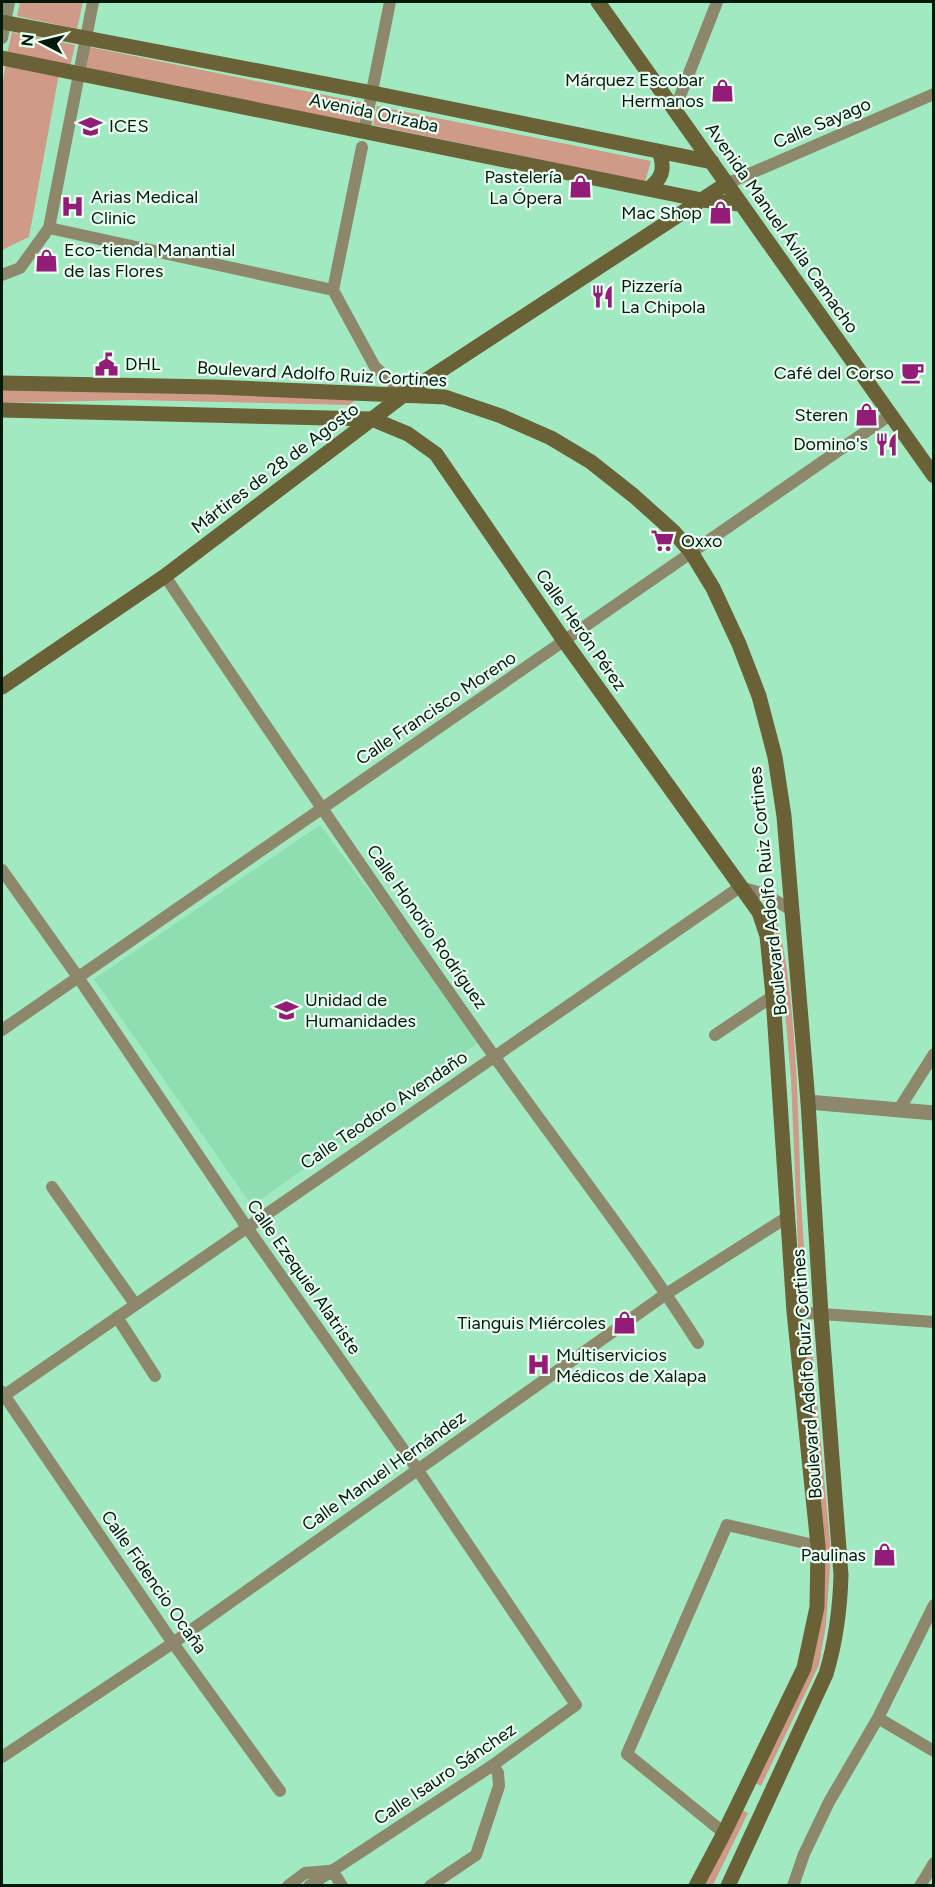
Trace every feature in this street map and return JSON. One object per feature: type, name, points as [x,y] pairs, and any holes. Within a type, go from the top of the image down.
[{"type":"main road","name":"Avenida Manuel Ávila Camacho","points":[[598,2],[933,476]]},
{"type":"main road","name":"Avenida Orizaba","points":[[2,27],[85,38],[373,93],[712,162]]},
{"type":"main road","name":"Avenida Orizaba","points":[[2,58],[702,200],[740,204]]},
{"type":"main road","points":[[648,189],[659,181],[662,174],[663,164],[660,153]]},
{"type":"main road","name":"Mártires de 28 de Agosto","points":[[2,687],[165,576],[405,394],[726,184]]},
{"type":"main road","name":"Boulevard Adolfo Ruiz Cortines","points":[[2,383],[214,387],[445,397],[501,416],[551,438],[591,462],[634,495],[673,531],[691,552],[722,607],[759,696],[775,757],[780,792],[808,1102],[821,1315],[841,1575],[840,1611],[835,1647],[826,1674],[728,1886]]},
{"type":"main road","points":[[2,410],[372,419]]},
{"type":"main road","name":"Calle Herón Pérez","points":[[372,419],[408,434],[436,454],[565,642],[740,887]]},
{"type":"main road","name":"Boulevard Adolfo Ruiz Cortines","points":[[696,1886],[804,1668],[817,1607],[818,1546],[794,1312],[789,1216],[767,936],[759,912],[740,887]]},
{"type":"main road","points":[[740,1799],[764,1810]]},
{"type":"street","points":[[2,27],[9,2]]},
{"type":"street","points":[[2,275],[20,268],[49,228],[93,2]]},
{"type":"street","points":[[364,131],[390,2]]},
{"type":"street","points":[[675,109],[717,2]]},
{"type":"street","name":"Calle Sayago","points":[[726,184],[933,94]]},
{"type":"street","points":[[362,147],[333,290],[375,367],[405,394]]},
{"type":"street","points":[[49,228],[333,290]]},
{"type":"street","name":"Calle Francisco Moreno","points":[[2,1030],[890,415]]},
{"type":"street","name":"Calle Honorio Rodríguez","points":[[165,576],[321,808],[666,1294],[698,1343]]},
{"type":"street","name":"Calle Ezequiel Alatriste","points":[[2,870],[78,977],[246,1226],[417,1469],[576,1706]]},
{"type":"street","points":[[740,887],[765,894],[791,910]]},
{"type":"street","name":"Calle Teodoro Avendaño","points":[[2,1395],[740,887]]},
{"type":"street","points":[[715,1035],[773,996]]},
{"type":"street","points":[[899,1109],[933,1054]]},
{"type":"street","points":[[808,1102],[933,1113]]},
{"type":"street","points":[[52,1187],[135,1304]]},
{"type":"street","name":"Calle Manuel Hernández","points":[[2,1757],[173,1643],[666,1294],[789,1216]]},
{"type":"street","points":[[794,1312],[933,1322]]},
{"type":"street","points":[[117,1317],[154,1376]]},
{"type":"street","name":"Calle Fidencio Ocaña","points":[[2,1395],[173,1643],[279,1791]]},
{"type":"street","points":[[724,1833],[627,1754],[727,1525],[818,1546]]},
{"type":"street","points":[[793,1886],[804,1854],[829,1802],[878,1718],[933,1605]]},
{"type":"street","name":"Calle Isauro Sánchez","points":[[309,1886],[493,1765],[576,1706]]},
{"type":"street","points":[[878,1718],[933,1751]]},
{"type":"street","points":[[430,1886],[476,1855],[499,1786],[498,1773],[493,1765]]},
{"type":"street","points":[[920,1886],[933,1863]]},
{"type":"street","points":[[332,1870],[342,1886]]},
{"type":"street","name":"Calle Isauro Sánchez","points":[[288,1886],[305,1873],[332,1870]]},
{"type":"shaded area","points":[[20,2],[83,2],[77,29],[17,16]]},
{"type":"shaded area","points":[[12,32],[75,45],[70,67],[7,54]]},
{"type":"shaded area","points":[[90,47],[364,103],[359,123],[86,70]]},
{"type":"shaded area","points":[[6,62],[59,74],[29,237],[2,250],[2,87]]},
{"type":"shaded area","points":[[377,106],[651,161],[645,182],[373,125]]},
{"type":"shaded area","points":[[2,389],[366,392],[349,405],[132,400],[2,403]]},
{"type":"shaded area","name":"Unidad de Humanidades","points":[[320,825],[481,1041],[252,1206],[94,979]]},
{"type":"shaded area","points":[[764,898],[775,916],[790,991],[807,1299],[800,1298],[791,1079],[781,968],[774,924]]},
{"type":"shaded area","points":[[803,1326],[810,1326],[831,1552],[826,1625],[819,1665],[761,1786],[755,1783],[819,1624]]},
{"type":"shaded area","points":[[740,1809],[748,1813],[713,1885],[704,1886]]},
{"type":"place","name":"Márquez Escobar Hermanos","points":[[722,90]]},
{"type":"place","name":"ICES","points":[[91,126]]},
{"type":"place","name":"Pastelería La Ópera","points":[[580,187]]},
{"type":"place","name":"Arias Medical Clinic","points":[[73,207]]},
{"type":"place","name":"Mac Shop","points":[[720,213]]},
{"type":"place","name":"Eco-tienda Manantial de las Flores","points":[[46,260]]},
{"type":"place","name":"Pizzería La Chipola","points":[[603,296]]},
{"type":"place","name":"DHL","points":[[107,364]]},
{"type":"place","name":"Café del Corso","points":[[912,373]]},
{"type":"place","name":"Steren","points":[[866,415]]},
{"type":"place","name":"Domino's","points":[[886,444]]},
{"type":"place","name":"Oxxo","points":[[663,541]]},
{"type":"place","name":"Unidad de Humanidades","points":[[287,1010]]},
{"type":"place","name":"Tianguis Miércoles","points":[[624,1323]]},
{"type":"place","name":"Multiservicios Médicos de Xalapa","points":[[538,1365]]},
{"type":"place","name":"Paulinas","points":[[884,1555]]}]
